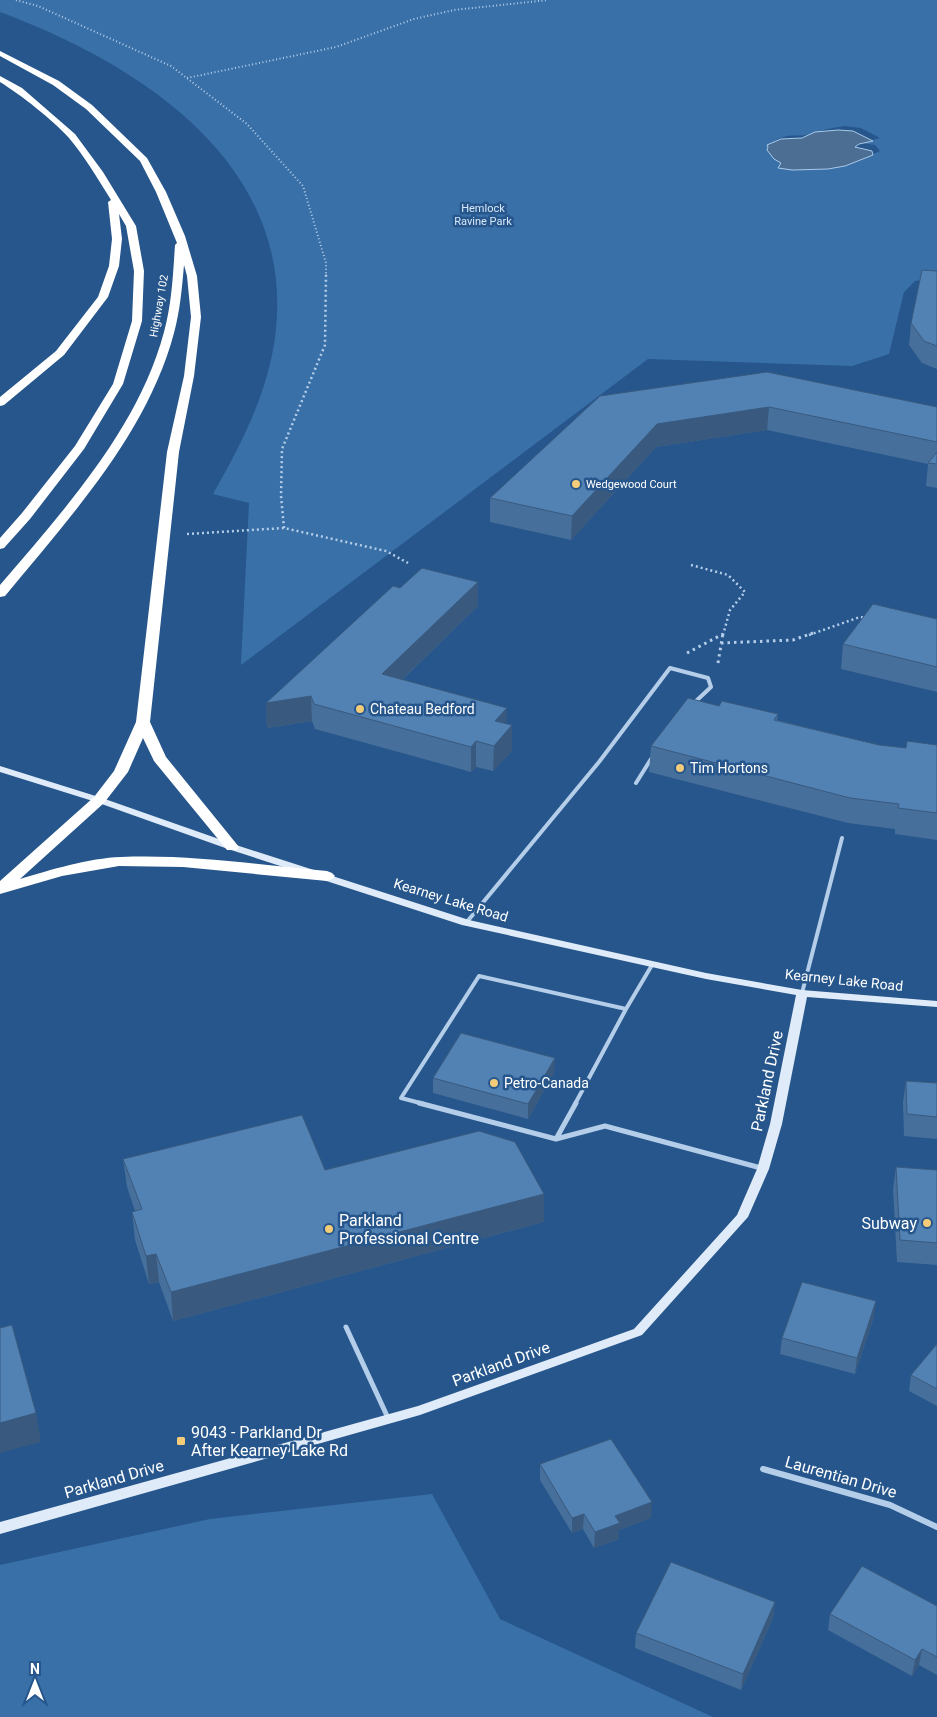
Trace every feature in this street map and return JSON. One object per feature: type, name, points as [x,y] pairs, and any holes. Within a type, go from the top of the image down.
[{"type":"highway","name":"Highway 102","points":[[0,53],[56,83],[89,107],[144,160],[180,236],[177,282],[166,342],[151,382],[134,417],[55,528],[0,593]]},
{"type":"highway","name":"Highway 102","points":[[0,78],[19,90],[72,136],[100,174],[131,226],[139,271],[137,321],[118,384],[80,447],[26,516],[0,545]]},
{"type":"highway","points":[[0,403],[60,353],[103,297],[114,266],[117,239],[113,198]]},
{"type":"highway","points":[[0,890],[99,800],[121,772],[143,722],[173,452],[189,376],[196,317],[192,276],[180,236]]},
{"type":"highway","points":[[143,722],[159,758],[232,847]]},
{"type":"highway","points":[[0,890],[58,872],[119,861],[183,862],[327,876]]},
{"type":"main road","name":"Kearney Lake Road","points":[[0,769],[99,800],[232,847],[327,876],[466,923],[706,976],[802,993],[937,1004]]},
{"type":"main road","name":"Parkland Drive","points":[[0,1528],[420,1410],[638,1332],[742,1217],[763,1169],[776,1124],[802,993]]},
{"type":"street","name":"Laurentian Drive","points":[[763,1469],[890,1505],[937,1527]]},
{"type":"lane","points":[[466,923],[599,762],[670,668],[708,678],[711,687],[691,706]]},
{"type":"lane","points":[[636,783],[657,751]]},
{"type":"lane","points":[[802,993],[842,838]]},
{"type":"lane","points":[[556,1139],[652,964]]},
{"type":"lane","points":[[626,1009],[479,976],[401,1098],[556,1139],[605,1126],[763,1169]]},
{"type":"lane","points":[[346,1327],[388,1419]]},
{"type":"path","points":[[16,0],[38,6],[162,62],[187,78],[247,124],[303,186],[326,263],[325,345],[282,449],[281,496],[284,528]]},
{"type":"path","points":[[187,78],[336,47],[414,19],[454,10],[548,0]]},
{"type":"path","points":[[164,535],[284,528],[386,551],[408,563]]},
{"type":"path","points":[[691,565],[727,574],[737,580],[745,592],[730,610],[722,634],[718,664],[708,678]]},
{"type":"path","points":[[721,643],[793,640],[860,617],[870,618]]},
{"type":"path","points":[[670,668],[683,655],[722,634]]},
{"type":"green space","name":"Hemlock Ravine Park","points":[[0,0],[937,0],[937,278],[915,281],[904,292],[889,354],[852,366],[648,359],[241,665],[249,503],[213,494],[253,415],[268,373],[273,351],[276,329],[275,269],[259,216],[232,168],[196,127],[152,90],[103,59],[52,33],[0,12]],"holes":[[[845,126],[861,128],[880,138],[862,143],[875,145],[880,151],[860,160],[775,141],[789,136],[805,135]]]},
{"type":"green space","points":[[432,1494],[500,1619],[713,1717],[0,1717],[0,1565],[210,1519]]},
{"type":"shaded area","points":[[853,131],[873,141],[859,144],[855,147],[872,151],[873,155],[845,166],[828,169],[792,170],[778,168],[781,163],[774,159],[767,150],[767,145],[781,139],[802,138],[815,132]]},
{"type":"building","points":[[922,270],[937,271],[937,346],[924,341],[911,323]]},
{"type":"building","points":[[767,372],[937,407],[937,442],[769,407],[657,424],[572,516],[490,498],[600,396]]},
{"type":"building","points":[[937,452],[937,464],[928,463]]},
{"type":"building","points":[[422,568],[478,582],[382,674],[507,708],[495,721],[512,725],[494,746],[476,741],[471,747],[314,704],[311,696],[266,703],[393,586],[400,588]]},
{"type":"building","points":[[873,604],[937,619],[937,667],[843,644]]},
{"type":"building","points":[[688,698],[719,706],[722,701],[778,714],[774,720],[879,745],[906,748],[907,741],[937,745],[937,813],[898,808],[899,804],[850,798],[651,746]]},
{"type":"building","name":"Petro-Canada","points":[[461,1033],[555,1058],[528,1104],[433,1078]]},
{"type":"building","points":[[906,1081],[937,1083],[937,1117],[907,1114]]},
{"type":"building","name":"Parkland Professional Centre","points":[[302,1115],[325,1170],[479,1131],[515,1142],[544,1194],[171,1292],[156,1254],[146,1256],[132,1212],[142,1209],[123,1159]]},
{"type":"building","points":[[896,1167],[937,1170],[937,1243],[900,1240]]},
{"type":"building","points":[[802,1282],[876,1301],[857,1358],[782,1338]]},
{"type":"building","points":[[12,1325],[36,1413],[0,1423],[0,1328]]},
{"type":"building","points":[[937,1344],[937,1389],[911,1375]]},
{"type":"building","points":[[611,1439],[652,1502],[615,1516],[620,1523],[595,1532],[584,1514],[572,1518],[540,1464]]},
{"type":"building","points":[[671,1562],[775,1602],[743,1674],[636,1633]]},
{"type":"building","points":[[862,1566],[937,1606],[937,1657],[922,1649],[915,1660],[830,1614]]},
{"type":"place","name":"Wedgewood Court","points":[[576,484]]},
{"type":"place","name":"Chateau Bedford","points":[[360,709]]},
{"type":"place","name":"Tim Hortons","points":[[680,768]]},
{"type":"place","name":"Petro-Canada","points":[[494,1083]]},
{"type":"place","name":"Subway","points":[[927,1223]]},
{"type":"place","name":"Parkland Professional Centre","points":[[329,1229]]},
{"type":"place","name":"9043 - Parkland Dr After Kearney Lake Rd","points":[[181,1441]]}]
